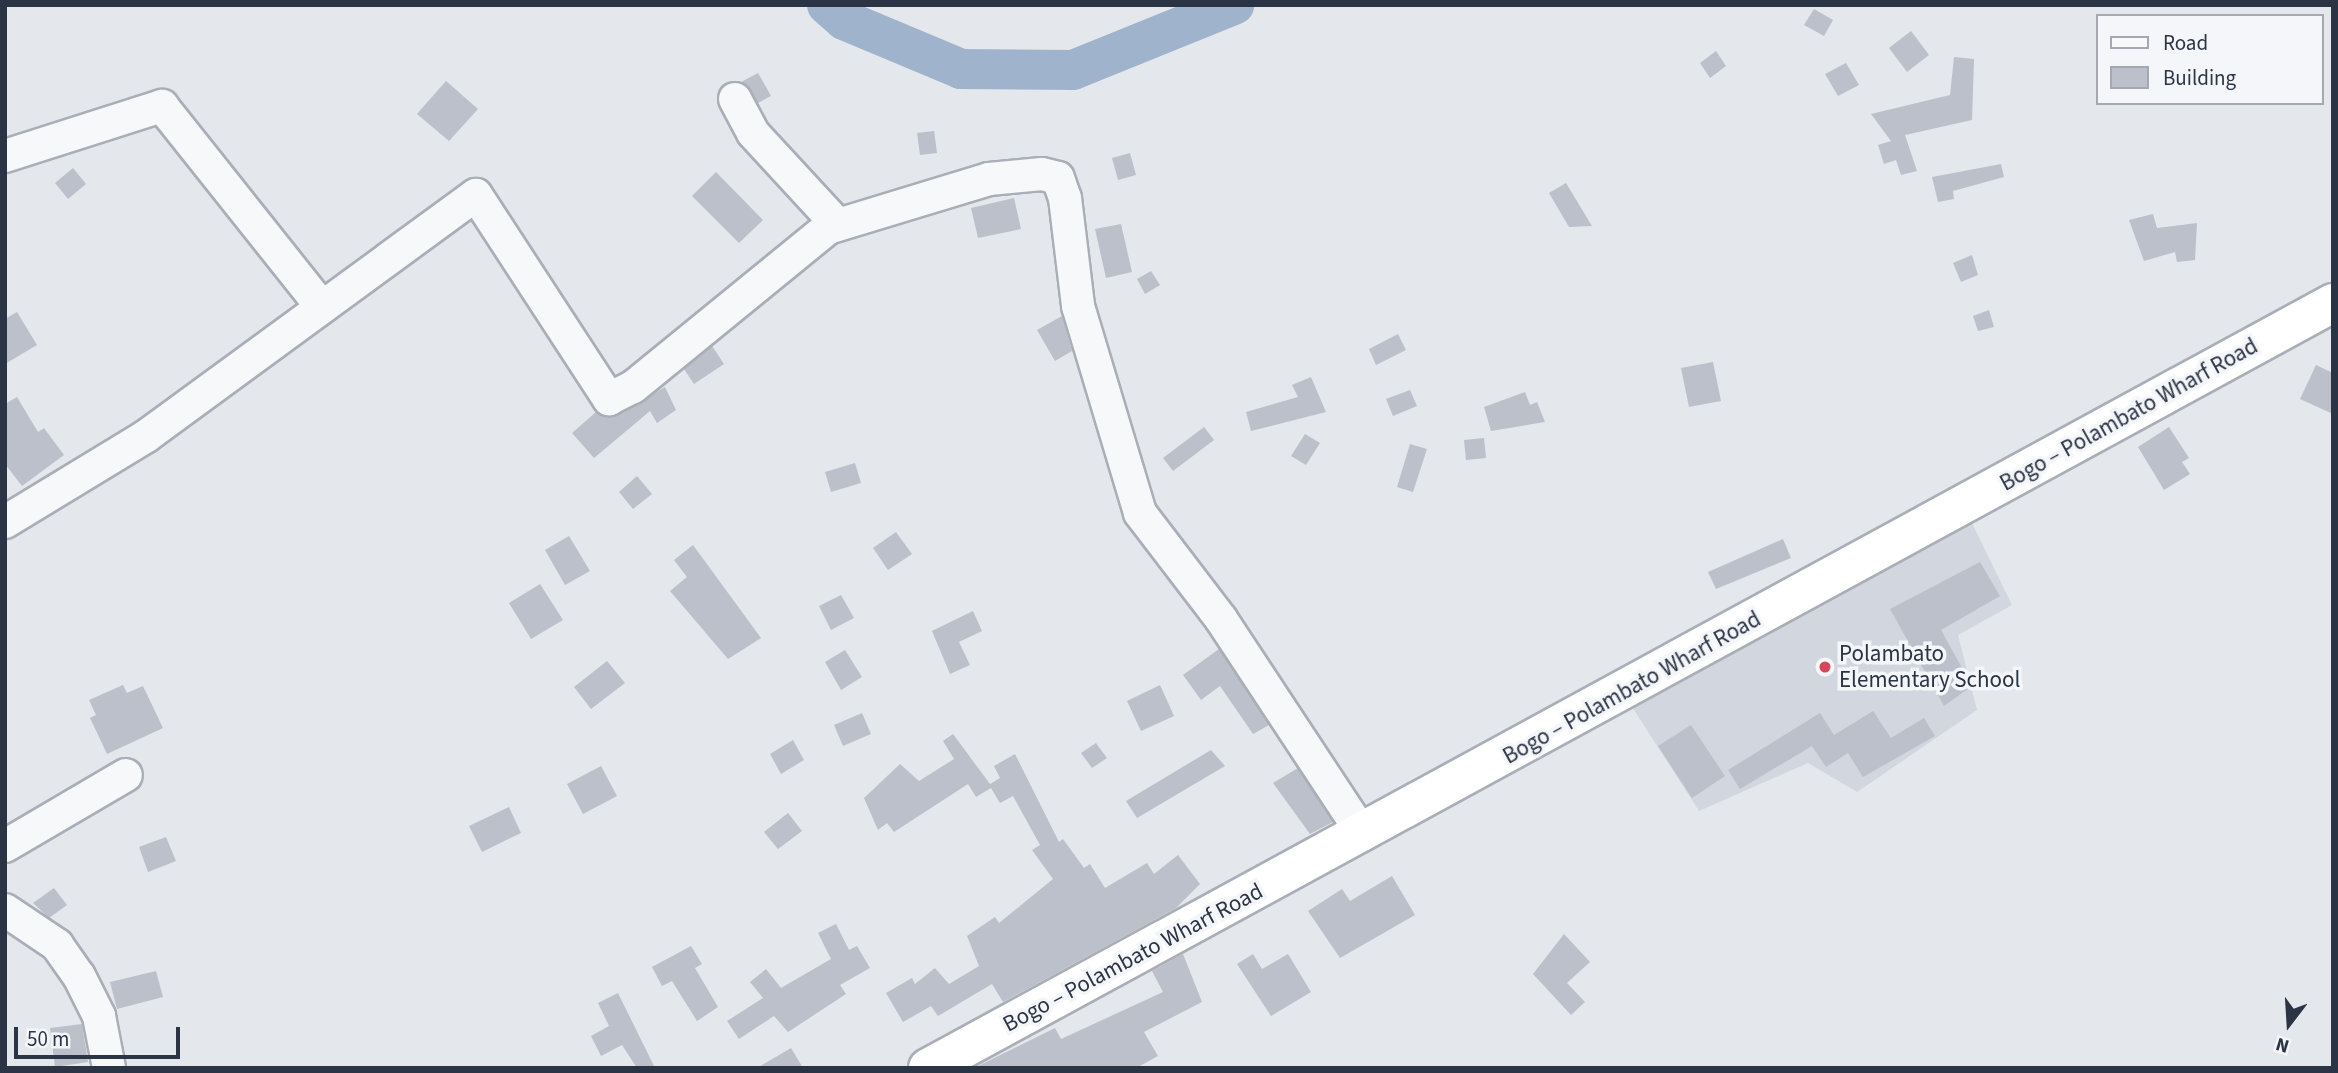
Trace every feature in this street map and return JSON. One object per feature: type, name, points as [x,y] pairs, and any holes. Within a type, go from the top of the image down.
[{"type":"highway","name":"Bogo – Polambato Wharf Road","points":[[928,1068],[1363,834],[2333,303]]},
{"type":"street","points":[[735,99],[752,133],[838,225]]},
{"type":"street","points":[[5,156],[162,106],[322,307]]},
{"type":"street","points":[[5,522],[145,437],[476,195],[608,399],[633,387],[766,272],[838,225],[989,179],[1030,173],[1058,178],[1077,306],[1140,513],[1221,619],[1363,834]]},
{"type":"street","points":[[5,846],[127,775]]},
{"type":"street","points":[[5,910],[57,945],[79,976],[99,1016],[109,1068]]},
{"type":"shaded area","name":"Polambato Elementary School","points":[[1966,511],[2012,605],[1958,635],[1977,710],[1857,792],[1808,763],[1699,811],[1627,699]]},
{"type":"building","points":[[1814,9],[1833,20],[1824,36],[1804,25]]},
{"type":"building","points":[[1911,31],[1929,55],[1907,72],[1889,48]]},
{"type":"building","points":[[1716,51],[1726,66],[1710,78],[1700,63]]},
{"type":"building","points":[[1954,57],[1974,59],[1972,120],[1905,135],[1917,171],[1901,175],[1896,160],[1884,164],[1878,145],[1891,141],[1871,114],[1950,95]]},
{"type":"building","points":[[1846,63],[1859,85],[1838,96],[1825,74]]},
{"type":"building","points":[[758,73],[771,96],[758,103],[741,82]]},
{"type":"building","points":[[446,81],[478,109],[449,141],[417,114]]},
{"type":"building","points":[[934,131],[937,153],[920,155],[917,133]]},
{"type":"building","points":[[1130,153],[1136,175],[1118,180],[1112,158]]},
{"type":"building","points":[[2001,164],[2004,177],[1953,191],[1954,199],[1938,202],[1932,177]]},
{"type":"building","points":[[73,168],[86,184],[68,199],[55,183]]},
{"type":"building","points":[[716,172],[763,220],[739,243],[692,196]]},
{"type":"building","points":[[1566,183],[1592,226],[1569,227],[1549,193]]},
{"type":"building","points":[[1014,198],[1021,229],[978,238],[971,208]]},
{"type":"building","points":[[2153,214],[2157,228],[2197,223],[2195,260],[2177,262],[2175,252],[2144,261],[2129,220]]},
{"type":"building","points":[[1121,224],[1132,272],[1106,278],[1095,229]]},
{"type":"building","points":[[1972,255],[1978,275],[1961,282],[1953,263]]},
{"type":"building","points":[[1151,271],[1160,285],[1145,294],[1137,279]]},
{"type":"building","points":[[1989,310],[1994,327],[1978,331],[1973,316]]},
{"type":"building","points":[[17,312],[37,345],[5,364],[5,319]]},
{"type":"building","points":[[1062,316],[1072,351],[1055,361],[1037,330]]},
{"type":"building","points":[[1398,334],[1406,350],[1376,365],[1369,349]]},
{"type":"building","points":[[712,346],[724,364],[694,384],[684,369]]},
{"type":"building","points":[[1713,362],[1721,401],[1689,407],[1681,368]]},
{"type":"building","points":[[2316,365],[2333,373],[2333,414],[2300,399]]},
{"type":"building","points":[[1311,377],[1326,412],[1251,431],[1246,412],[1298,397],[1292,385]]},
{"type":"building","points":[[665,387],[676,410],[657,423],[650,411],[594,458],[572,433],[596,412],[617,415]]},
{"type":"building","points":[[1410,390],[1417,406],[1393,416],[1386,399]]},
{"type":"building","points":[[1525,392],[1530,405],[1537,402],[1545,422],[1491,431],[1484,407]]},
{"type":"building","points":[[17,397],[38,432],[44,428],[64,455],[22,486],[5,464],[5,404]]},
{"type":"building","points":[[1204,427],[1214,440],[1173,471],[1163,458]]},
{"type":"building","points":[[2169,427],[2189,458],[2182,462],[2190,474],[2164,490],[2138,447]]},
{"type":"building","points":[[1305,434],[1320,443],[1306,465],[1291,456]]},
{"type":"building","points":[[1484,438],[1486,458],[1466,460],[1464,440]]},
{"type":"building","points":[[1410,444],[1427,449],[1413,492],[1397,487]]},
{"type":"building","points":[[855,463],[861,483],[831,492],[825,472]]},
{"type":"building","points":[[637,476],[652,494],[633,509],[619,492]]},
{"type":"building","points":[[896,532],[912,554],[888,570],[873,548]]},
{"type":"building","points":[[569,536],[590,571],[565,585],[545,550]]},
{"type":"building","points":[[1783,539],[1791,558],[1716,589],[1708,572]]},
{"type":"building","points":[[693,545],[761,638],[728,659],[670,591],[687,577],[674,560]]},
{"type":"building","points":[[1980,562],[2000,596],[1941,630],[1972,686],[1944,706],[1890,609]]},
{"type":"building","points":[[540,584],[563,620],[531,639],[509,603]]},
{"type":"building","points":[[841,595],[854,618],[831,630],[819,606]]},
{"type":"building","points":[[973,611],[982,631],[959,642],[970,665],[950,674],[932,631]]},
{"type":"building","points":[[1219,649],[1269,725],[1253,734],[1220,686],[1201,700],[1183,675]]},
{"type":"building","points":[[845,650],[862,677],[841,690],[825,662]]},
{"type":"building","points":[[607,661],[625,683],[591,709],[574,687]]},
{"type":"building","points":[[123,685],[127,693],[143,686],[163,728],[107,754],[90,718],[96,715],[89,700]]},
{"type":"building","points":[[1160,685],[1174,716],[1141,731],[1127,701]]},
{"type":"building","points":[[1873,711],[1891,738],[1924,718],[1935,736],[1863,777],[1848,753],[1826,767],[1812,746],[1740,789],[1728,770],[1820,713],[1834,735]]},
{"type":"building","points":[[862,713],[871,734],[843,746],[834,725]]},
{"type":"building","points":[[1691,725],[1725,776],[1692,798],[1658,746]]},
{"type":"building","points":[[953,734],[990,784],[1000,778],[994,766],[1015,754],[1059,842],[1063,839],[1084,868],[1090,864],[1105,888],[1147,863],[1154,874],[1178,855],[1200,884],[1176,908],[1003,1002],[992,984],[938,1016],[931,1006],[903,1022],[886,993],[912,978],[915,984],[935,968],[949,984],[979,966],[967,936],[995,917],[999,923],[1053,879],[1032,850],[1040,845],[1013,796],[1000,803],[991,788],[976,797],[968,784],[894,832],[887,823],[878,830],[864,798],[900,764],[919,781],[954,759],[943,741]]},
{"type":"building","points":[[793,740],[804,760],[781,774],[770,754]]},
{"type":"building","points":[[1096,743],[1107,758],[1092,768],[1081,753]]},
{"type":"building","points":[[1211,750],[1225,766],[1137,818],[1126,801]]},
{"type":"building","points":[[601,766],[617,796],[583,814],[567,784]]},
{"type":"building","points":[[1298,768],[1333,822],[1310,834],[1273,783]]},
{"type":"building","points":[[509,807],[521,833],[482,852],[469,826]]},
{"type":"building","points":[[788,813],[802,831],[778,849],[764,832]]},
{"type":"building","points":[[166,837],[176,861],[148,872],[139,847]]},
{"type":"building","points":[[1392,876],[1415,915],[1340,958],[1308,911],[1342,889],[1350,901]]},
{"type":"building","points":[[54,888],[67,905],[49,918],[33,903]]},
{"type":"building","points":[[836,924],[849,950],[857,946],[870,968],[840,985],[846,994],[788,1032],[774,1016],[739,1039],[727,1021],[763,998],[750,982],[766,969],[781,988],[831,959],[818,933]]},
{"type":"building","points":[[1564,934],[1590,962],[1567,983],[1585,1002],[1571,1015],[1533,974]]},
{"type":"building","points":[[691,946],[702,964],[695,968],[718,1007],[697,1021],[672,981],[662,986],[652,967]]},
{"type":"building","points":[[1183,954],[1202,1002],[1144,1032],[1158,1056],[1136,1068],[974,1068],[1055,1028],[1061,1039],[1163,992],[1152,971]]},
{"type":"building","points":[[1253,954],[1262,969],[1288,954],[1311,992],[1271,1016],[1237,964]]},
{"type":"building","points":[[156,971],[163,997],[117,1009],[110,982]]},
{"type":"building","points":[[618,993],[655,1068],[637,1068],[622,1045],[601,1056],[591,1036],[609,1026],[598,1003]]},
{"type":"building","points":[[82,1024],[88,1062],[55,1067],[50,1028]]},
{"type":"building","points":[[791,1048],[803,1068],[757,1068]]},
{"type":"waterway","points":[[827,5],[844,20],[961,69],[1073,70],[1234,5]]},
{"type":"place","name":"Polambato Elementary School","points":[[1825,667]]}]
